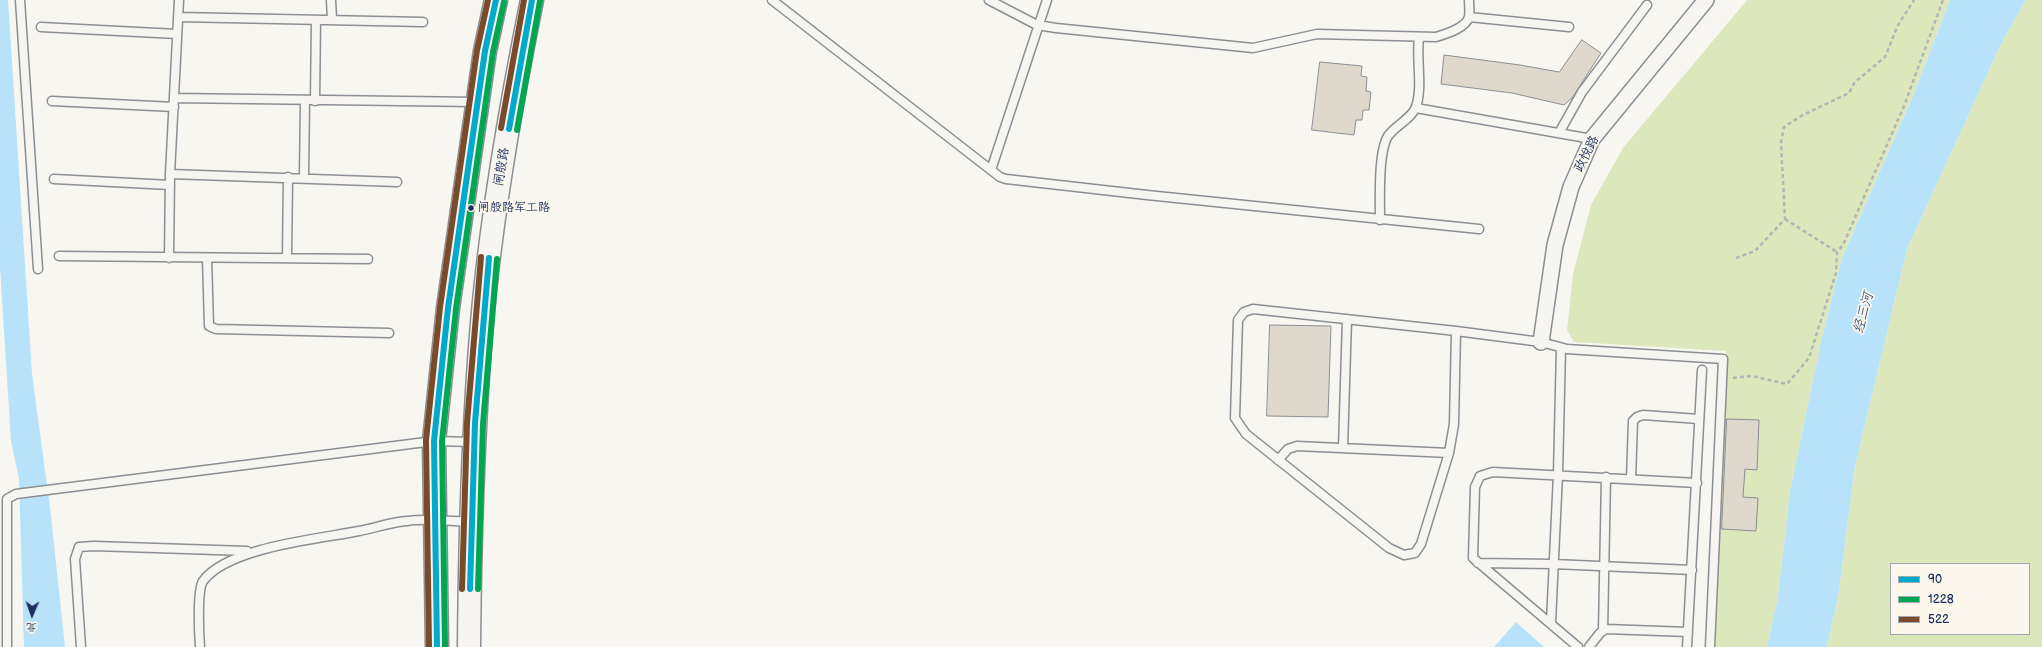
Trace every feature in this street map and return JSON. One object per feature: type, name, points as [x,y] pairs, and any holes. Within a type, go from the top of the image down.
[{"type":"main road","points":[[437,647],[434,441],[448,308],[485,51],[496,0]]},
{"type":"main road","name":"闸殷路","points":[[469,647],[470,522],[473,442],[484,300],[495,210],[519,64],[532,0]]},
{"type":"street","name":"政悦路","points":[[1541,342],[1555,245],[1570,188],[1592,139],[1706,0]]},
{"type":"lane","points":[[20,0],[38,269]]},
{"type":"lane","points":[[169,258],[170,174],[180,0]]},
{"type":"lane","points":[[331,0],[332,20]]},
{"type":"lane","points":[[772,0],[991,170],[1006,179],[1380,220],[1479,229]]},
{"type":"lane","points":[[989,0],[1038,25],[1063,29],[1253,48],[1317,34],[1436,37],[1447,34],[1466,23],[1469,17],[1469,0]]},
{"type":"lane","points":[[991,170],[1047,0]]},
{"type":"lane","points":[[1559,133],[1582,92],[1647,5]]},
{"type":"lane","points":[[178,17],[423,22]]},
{"type":"lane","points":[[1469,17],[1569,27]]},
{"type":"lane","points":[[315,101],[316,20]]},
{"type":"lane","points":[[41,27],[177,34]]},
{"type":"lane","points":[[1380,220],[1383,148],[1389,135],[1416,108],[1418,87],[1417,54],[1419,37]]},
{"type":"lane","points":[[174,98],[306,101],[478,102]]},
{"type":"lane","points":[[52,101],[174,107]]},
{"type":"lane","points":[[304,178],[306,101]]},
{"type":"lane","points":[[1416,108],[1592,139]]},
{"type":"lane","points":[[170,174],[398,182]]},
{"type":"lane","points":[[287,258],[288,177]]},
{"type":"lane","points":[[54,179],[170,184]]},
{"type":"lane","points":[[59,256],[368,259]]},
{"type":"lane","points":[[206,258],[209,326],[216,329],[389,333]]},
{"type":"lane","points":[[1456,331],[1454,424],[1449,453],[1421,544],[1415,553],[1404,555],[1389,548],[1246,434],[1235,418],[1238,320],[1244,312],[1253,309],[1456,331],[1541,342],[1561,348],[1723,359],[1710,647]]},
{"type":"lane","points":[[1344,448],[1347,319]]},
{"type":"lane","points":[[1551,622],[1558,474],[1561,348]]},
{"type":"lane","points":[[1687,647],[1702,370]]},
{"type":"lane","points":[[1631,479],[1633,421],[1637,417],[1643,415],[1699,419]]},
{"type":"lane","points":[[7,647],[4,498],[16,494],[53,489],[434,441],[473,442]]},
{"type":"lane","points":[[1278,460],[1288,449],[1298,446],[1449,453]]},
{"type":"lane","points":[[1578,647],[1551,622],[1473,558],[1475,488],[1480,476],[1493,472],[1558,474],[1697,483]]},
{"type":"lane","points":[[1603,631],[1606,477]]},
{"type":"lane","points":[[200,647],[199,619],[202,583],[209,573],[224,563],[250,552],[376,528],[406,520],[470,522]]},
{"type":"lane","points":[[82,647],[75,559],[79,547],[94,546],[250,552]]},
{"type":"lane","points":[[1478,563],[1553,564],[1692,570]]},
{"type":"lane","points":[[1589,647],[1606,629],[1688,632]]},
{"type":"path","points":[[1736,258],[1756,251],[1785,219],[1781,143],[1784,127],[1801,116],[1849,93],[1855,82],[1885,57],[1898,25],[1914,0]]},
{"type":"path","points":[[1722,380],[1752,376],[1787,384],[1808,358],[1836,273],[1837,252],[1843,245],[1904,106],[1943,0]]},
{"type":"path","points":[[1785,219],[1837,252]]},
{"type":"green space","points":[[1747,0],[1950,0],[1913,96],[1842,258],[1821,342],[1790,491],[1778,597],[1767,647],[1715,647],[1726,351],[1574,342],[1567,330],[1573,274],[1591,205],[1623,148]]},
{"type":"green space","points":[[2026,0],[2042,0],[2042,647],[1827,647],[1838,597],[1855,466],[1907,249],[2000,46]]},
{"type":"water","points":[[0,0],[8,0],[32,374],[50,507],[65,647],[24,647],[19,479],[11,441],[0,267]]},
{"type":"water","name":"经三河","points":[[1950,0],[2026,0],[2000,46],[1907,249],[1855,466],[1838,597],[1827,647],[1767,647],[1778,597],[1790,491],[1821,342],[1842,258],[1913,96]]},
{"type":"water","points":[[1516,622],[1544,647],[1494,647]]},
{"type":"building","points":[[1582,40],[1601,53],[1572,98],[1564,105],[1512,93],[1441,84],[1444,55],[1520,65],[1559,72]]},
{"type":"building","points":[[1320,62],[1362,66],[1361,76],[1367,77],[1366,91],[1371,92],[1369,110],[1363,110],[1362,120],[1356,120],[1354,135],[1312,130]]},
{"type":"building","points":[[1270,325],[1331,326],[1328,417],[1267,416]]},
{"type":"building","points":[[1727,419],[1759,420],[1757,470],[1745,469],[1743,497],[1758,498],[1756,531],[1722,529]]},
{"type":"transit line","name":"522","points":[[429,647],[426,440],[440,307],[477,50],[488,0]]},
{"type":"transit line","name":"90","points":[[437,647],[434,441],[448,308],[485,51],[496,0]]},
{"type":"transit line","name":"522","points":[[501,128],[524,0]]},
{"type":"transit line","name":"90","points":[[509,129],[532,0]]},
{"type":"transit line","name":"1228","points":[[517,130],[540,1]]},
{"type":"transit line","name":"1228","points":[[445,647],[442,441],[456,309],[493,52],[504,2]]},
{"type":"transit line","name":"522","points":[[462,589],[467,423],[481,257]]},
{"type":"transit line","name":"90","points":[[470,589],[475,423],[489,258]]},
{"type":"transit line","name":"1228","points":[[478,589],[483,424],[497,259]]},
{"type":"place","name":"闸殷路军工路","points":[[471,208]]}]
